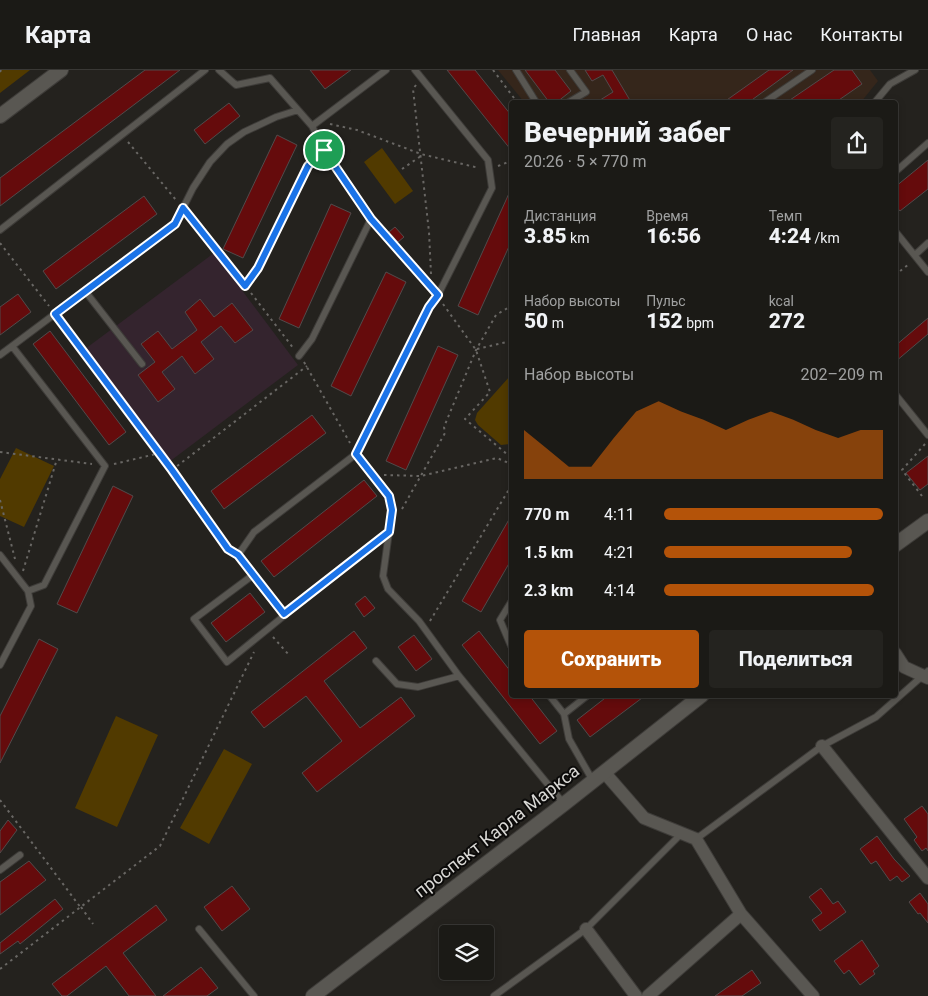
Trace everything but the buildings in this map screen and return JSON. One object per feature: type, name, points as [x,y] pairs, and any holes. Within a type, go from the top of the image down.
[{"type":"street","points":[[0,116],[61,70]]},
{"type":"street","points":[[898,543],[928,520]]},
{"type":"street","points":[[898,658],[904,667],[926,674]]},
{"type":"street","name":"проспект Карла Маркса","points":[[313,996],[564,804],[698,698]]},
{"type":"street","points":[[822,746],[928,878]]},
{"type":"street","points":[[599,776],[644,818],[696,839],[741,914],[813,996]]},
{"type":"street","points":[[648,996],[741,914]]},
{"type":"street","points":[[586,929],[636,996]]},
{"type":"lane","points":[[0,230],[205,70]]},
{"type":"lane","points":[[219,70],[236,85],[270,78],[312,126],[324,150],[371,219],[438,296]]},
{"type":"lane","points":[[312,126],[386,70]]},
{"type":"lane","points":[[253,575],[194,619],[227,662],[285,615],[238,555],[254,532],[356,454],[429,307],[438,296],[492,188],[488,160],[415,70]]},
{"type":"lane","points":[[516,70],[535,100]]},
{"type":"lane","points":[[570,70],[586,92],[573,100]]},
{"type":"lane","points":[[769,100],[812,70]]},
{"type":"lane","points":[[877,100],[890,84],[912,71]]},
{"type":"lane","points":[[0,355],[175,224],[193,188],[210,162],[227,144],[244,132],[276,117],[298,110]]},
{"type":"lane","points":[[898,169],[928,143]]},
{"type":"lane","points":[[245,286],[258,268],[308,166],[324,150]]},
{"type":"lane","points":[[299,356],[312,339],[371,219]]},
{"type":"lane","points":[[898,235],[928,272]]},
{"type":"lane","points":[[914,255],[928,243]]},
{"type":"lane","points":[[85,291],[142,364]]},
{"type":"lane","points":[[12,346],[105,466],[44,585],[28,591]]},
{"type":"lane","points":[[898,398],[928,435]]},
{"type":"lane","points":[[356,454],[389,496],[392,510],[383,576],[388,589],[424,629],[459,676],[564,804]]},
{"type":"lane","points":[[0,555],[28,591],[30,606],[0,665]]},
{"type":"lane","points":[[509,605],[500,620],[509,641]]},
{"type":"lane","points":[[376,661],[397,684],[418,687],[459,676]]},
{"type":"lane","points":[[696,839],[822,746],[876,717],[926,674]]},
{"type":"lane","points":[[551,698],[564,714],[570,739],[599,776]]},
{"type":"lane","points":[[564,714],[584,698]]},
{"type":"lane","points":[[494,996],[586,929],[682,833]]},
{"type":"lane","points":[[0,870],[20,855]]},
{"type":"lane","points":[[199,929],[254,996]]},
{"type":"path","points":[[493,70],[516,100]]},
{"type":"path","points":[[421,77],[413,89],[429,232],[432,288]]},
{"type":"path","points":[[318,121],[357,130],[421,155],[489,170],[509,162]]},
{"type":"path","points":[[122,134],[183,208],[307,366],[356,454]]},
{"type":"path","points":[[402,169],[421,155]]},
{"type":"path","points":[[0,242],[160,453],[228,549],[238,555]]},
{"type":"path","points":[[898,272],[907,265]]},
{"type":"path","points":[[438,296],[477,350],[490,392],[464,419],[508,455]]},
{"type":"path","points":[[284,614],[389,532],[445,433],[444,427],[477,350],[496,315],[509,307]]},
{"type":"path","points":[[477,350],[509,342]]},
{"type":"path","points":[[172,470],[307,366]]},
{"type":"path","points":[[922,496],[902,470],[928,440]]},
{"type":"path","points":[[0,452],[105,466],[160,453]]},
{"type":"path","points":[[372,474],[421,476],[497,458],[509,463]]},
{"type":"path","points":[[20,580],[57,459]]},
{"type":"path","points":[[424,629],[509,489]]},
{"type":"path","points":[[0,500],[20,580]]},
{"type":"path","points":[[267,630],[288,656]]},
{"type":"path","points":[[0,970],[160,846],[255,651]]},
{"type":"path","points":[[0,800],[93,924]]},
{"type":"shaded area","points":[[0,70],[30,70],[0,93]]},
{"type":"shaded area","points":[[498,70],[870,70],[878,81],[863,100],[522,100]]},
{"type":"shaded area","points":[[382,148],[413,191],[395,204],[364,162]]},
{"type":"shaded area","points":[[214,253],[298,365],[169,462],[85,349]]},
{"type":"shaded area","points":[[509,377],[509,444],[501,445],[478,425],[475,420],[477,413]]},
{"type":"shaded area","points":[[16,448],[54,466],[24,527],[0,516],[0,479]]},
{"type":"shaded area","points":[[116,716],[158,735],[117,827],[75,808]]},
{"type":"shaded area","points":[[224,749],[252,764],[209,844],[180,828]]},
{"type":"route","points":[[324,150],[371,219],[438,295],[429,307],[390,389],[356,454],[389,496],[392,510],[389,532],[284,614],[238,555],[228,549],[172,470],[55,314],[175,224],[183,208],[245,286],[258,268],[308,166],[324,150]]}]
